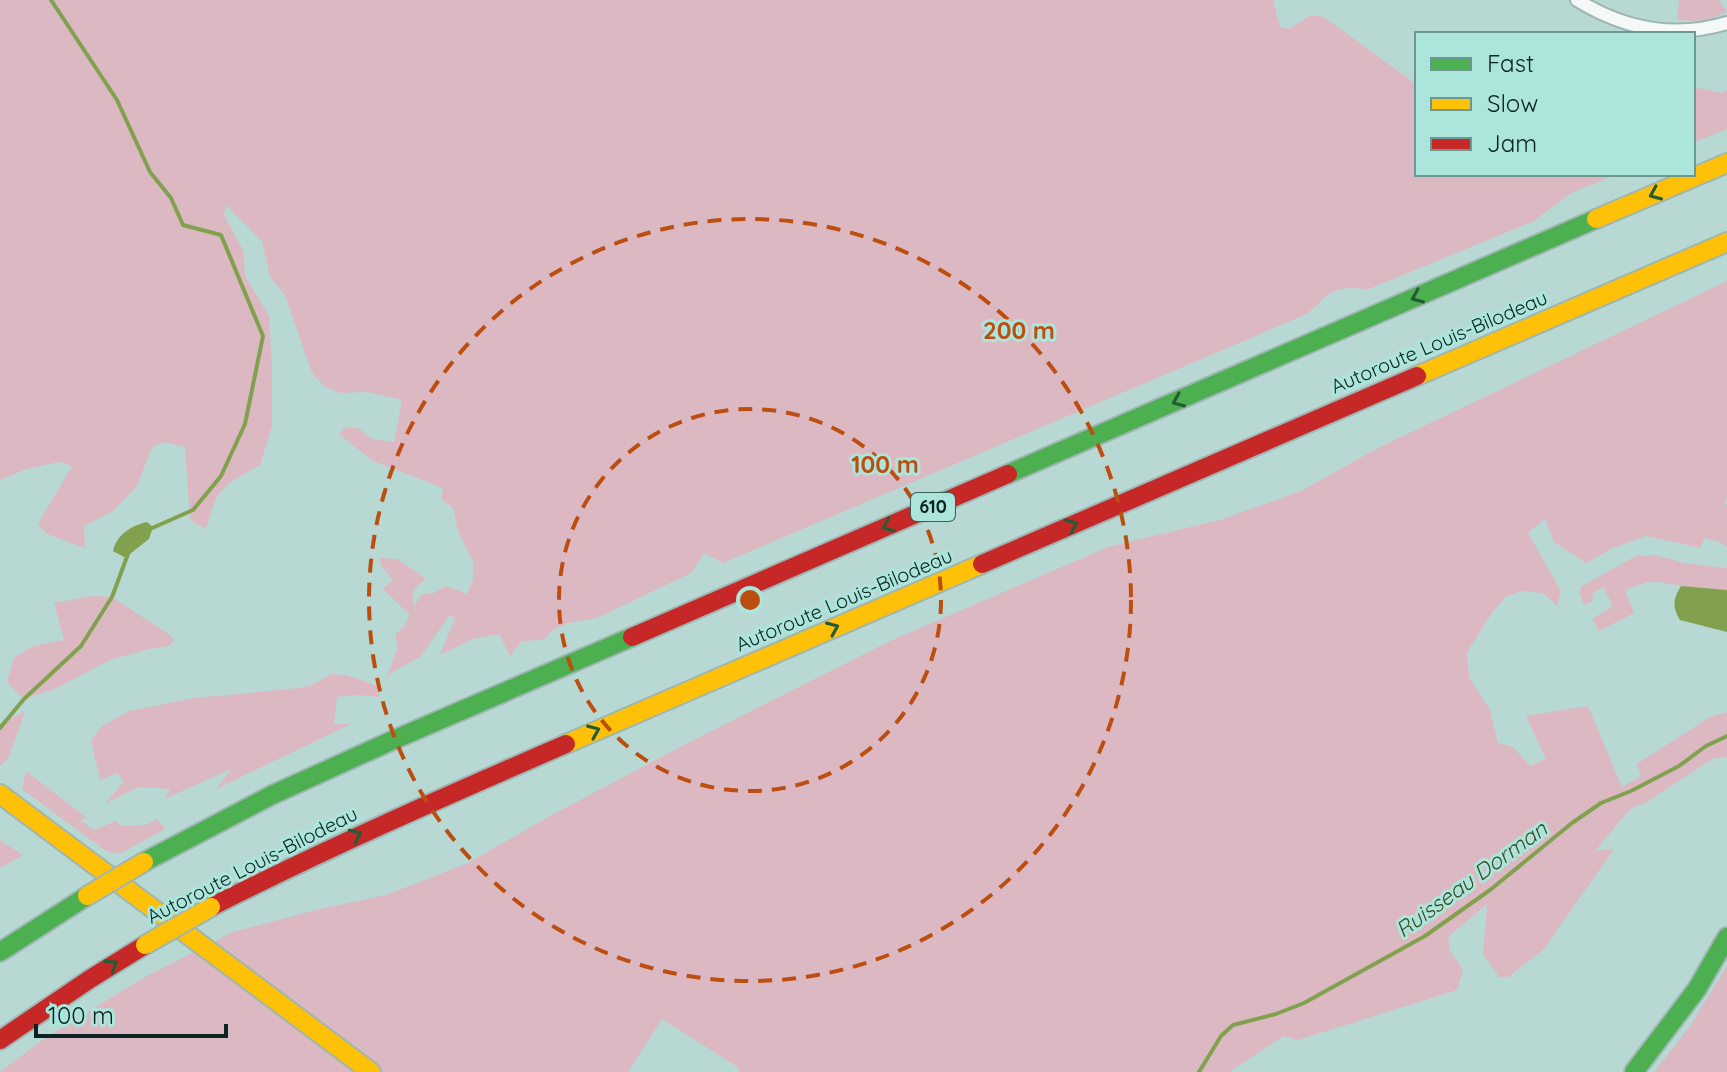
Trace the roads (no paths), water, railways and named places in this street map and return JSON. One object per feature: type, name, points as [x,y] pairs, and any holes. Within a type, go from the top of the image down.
[{"type":"main road","name":"610","points":[[0,952],[144,862],[255,804],[379,746],[1727,163]]},
{"type":"main road","name":"Autoroute Louis-Bilodeau","points":[[0,1040],[145,945],[294,864],[411,810],[1727,242]]},
{"type":"main road","points":[[0,794],[371,1072]]},
{"type":"main road","points":[[1634,1072],[1697,989],[1727,937]]},
{"type":"street","points":[[1577,0],[1616,20],[1652,29],[1688,31],[1727,23]]},
{"type":"waterway","points":[[51,0],[117,100],[150,172],[171,198],[183,225],[221,235],[263,336],[245,424],[221,476],[193,510],[150,529]]},
{"type":"waterway","points":[[0,728],[24,699],[81,646],[112,597],[128,554]]},
{"type":"waterway","name":"Ruisseau Dorman","points":[[1199,1072],[1221,1036],[1233,1025],[1304,1003],[1425,936],[1490,890],[1601,803],[1679,766],[1706,746],[1727,736]]}]
